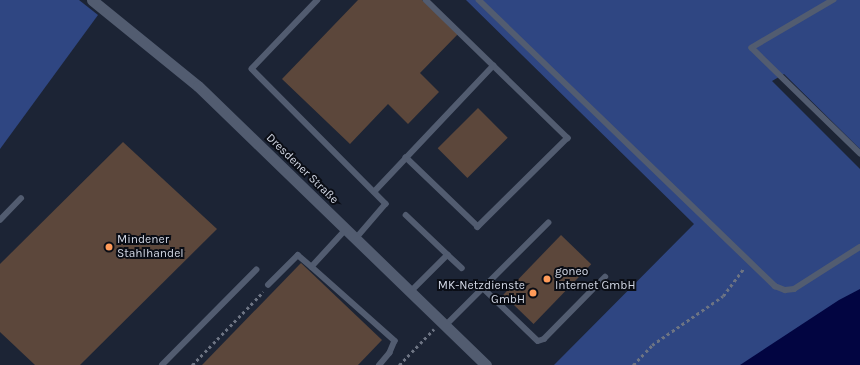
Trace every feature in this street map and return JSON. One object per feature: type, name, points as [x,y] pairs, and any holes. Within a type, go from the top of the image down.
[{"type":"street","name":"Dresdener Straße","points":[[92,0],[198,86],[486,365]]},
{"type":"lane","points":[[318,0],[252,69],[386,204],[356,239]]},
{"type":"lane","points":[[406,158],[478,227],[568,138],[426,0]]},
{"type":"lane","points":[[479,0],[748,262],[775,286],[785,290],[794,289],[860,247]]},
{"type":"lane","points":[[834,0],[752,48],[860,153]]},
{"type":"lane","points":[[374,192],[493,66]]},
{"type":"lane","points":[[0,220],[21,198]]},
{"type":"lane","points":[[406,215],[462,268]]},
{"type":"lane","points":[[443,324],[483,288],[548,223]]},
{"type":"lane","points":[[312,267],[346,230]]},
{"type":"lane","points":[[268,286],[298,255],[395,341],[390,353],[380,365]]},
{"type":"lane","points":[[411,292],[448,255]]},
{"type":"lane","points":[[162,365],[256,270]]},
{"type":"lane","points":[[483,288],[538,341],[544,339],[605,277]]},
{"type":"path","points":[[633,365],[652,345],[723,296],[748,262]]},
{"type":"path","points":[[192,365],[268,286]]},
{"type":"path","points":[[399,365],[443,324]]},
{"type":"shaded area","points":[[0,0],[79,0],[98,15],[0,149]]},
{"type":"shaded area","points":[[466,0],[860,0],[860,149],[784,74],[772,81],[860,169],[860,365],[554,365],[694,224]]},
{"type":"shaded area","points":[[860,289],[860,365],[740,365],[839,300]]},
{"type":"building","points":[[358,0],[422,0],[458,34],[420,73],[439,92],[408,124],[388,104],[350,144],[282,79]]},
{"type":"building","points":[[478,108],[508,138],[467,178],[438,148]]},
{"type":"building","name":"Mindener Stahlhandel","points":[[123,142],[217,229],[80,365],[35,365],[0,332],[0,264]]},
{"type":"building","name":"goneo Internet GmbH","points":[[561,235],[591,264],[534,324],[503,295]]},
{"type":"building","points":[[301,263],[382,340],[358,365],[202,365]]},
{"type":"place","name":"Mindener Stahlhandel","points":[[109,247]]},
{"type":"place","name":"goneo Internet GmbH","points":[[547,279]]},
{"type":"place","name":"MK-Netzdienste GmbH","points":[[533,293]]}]
